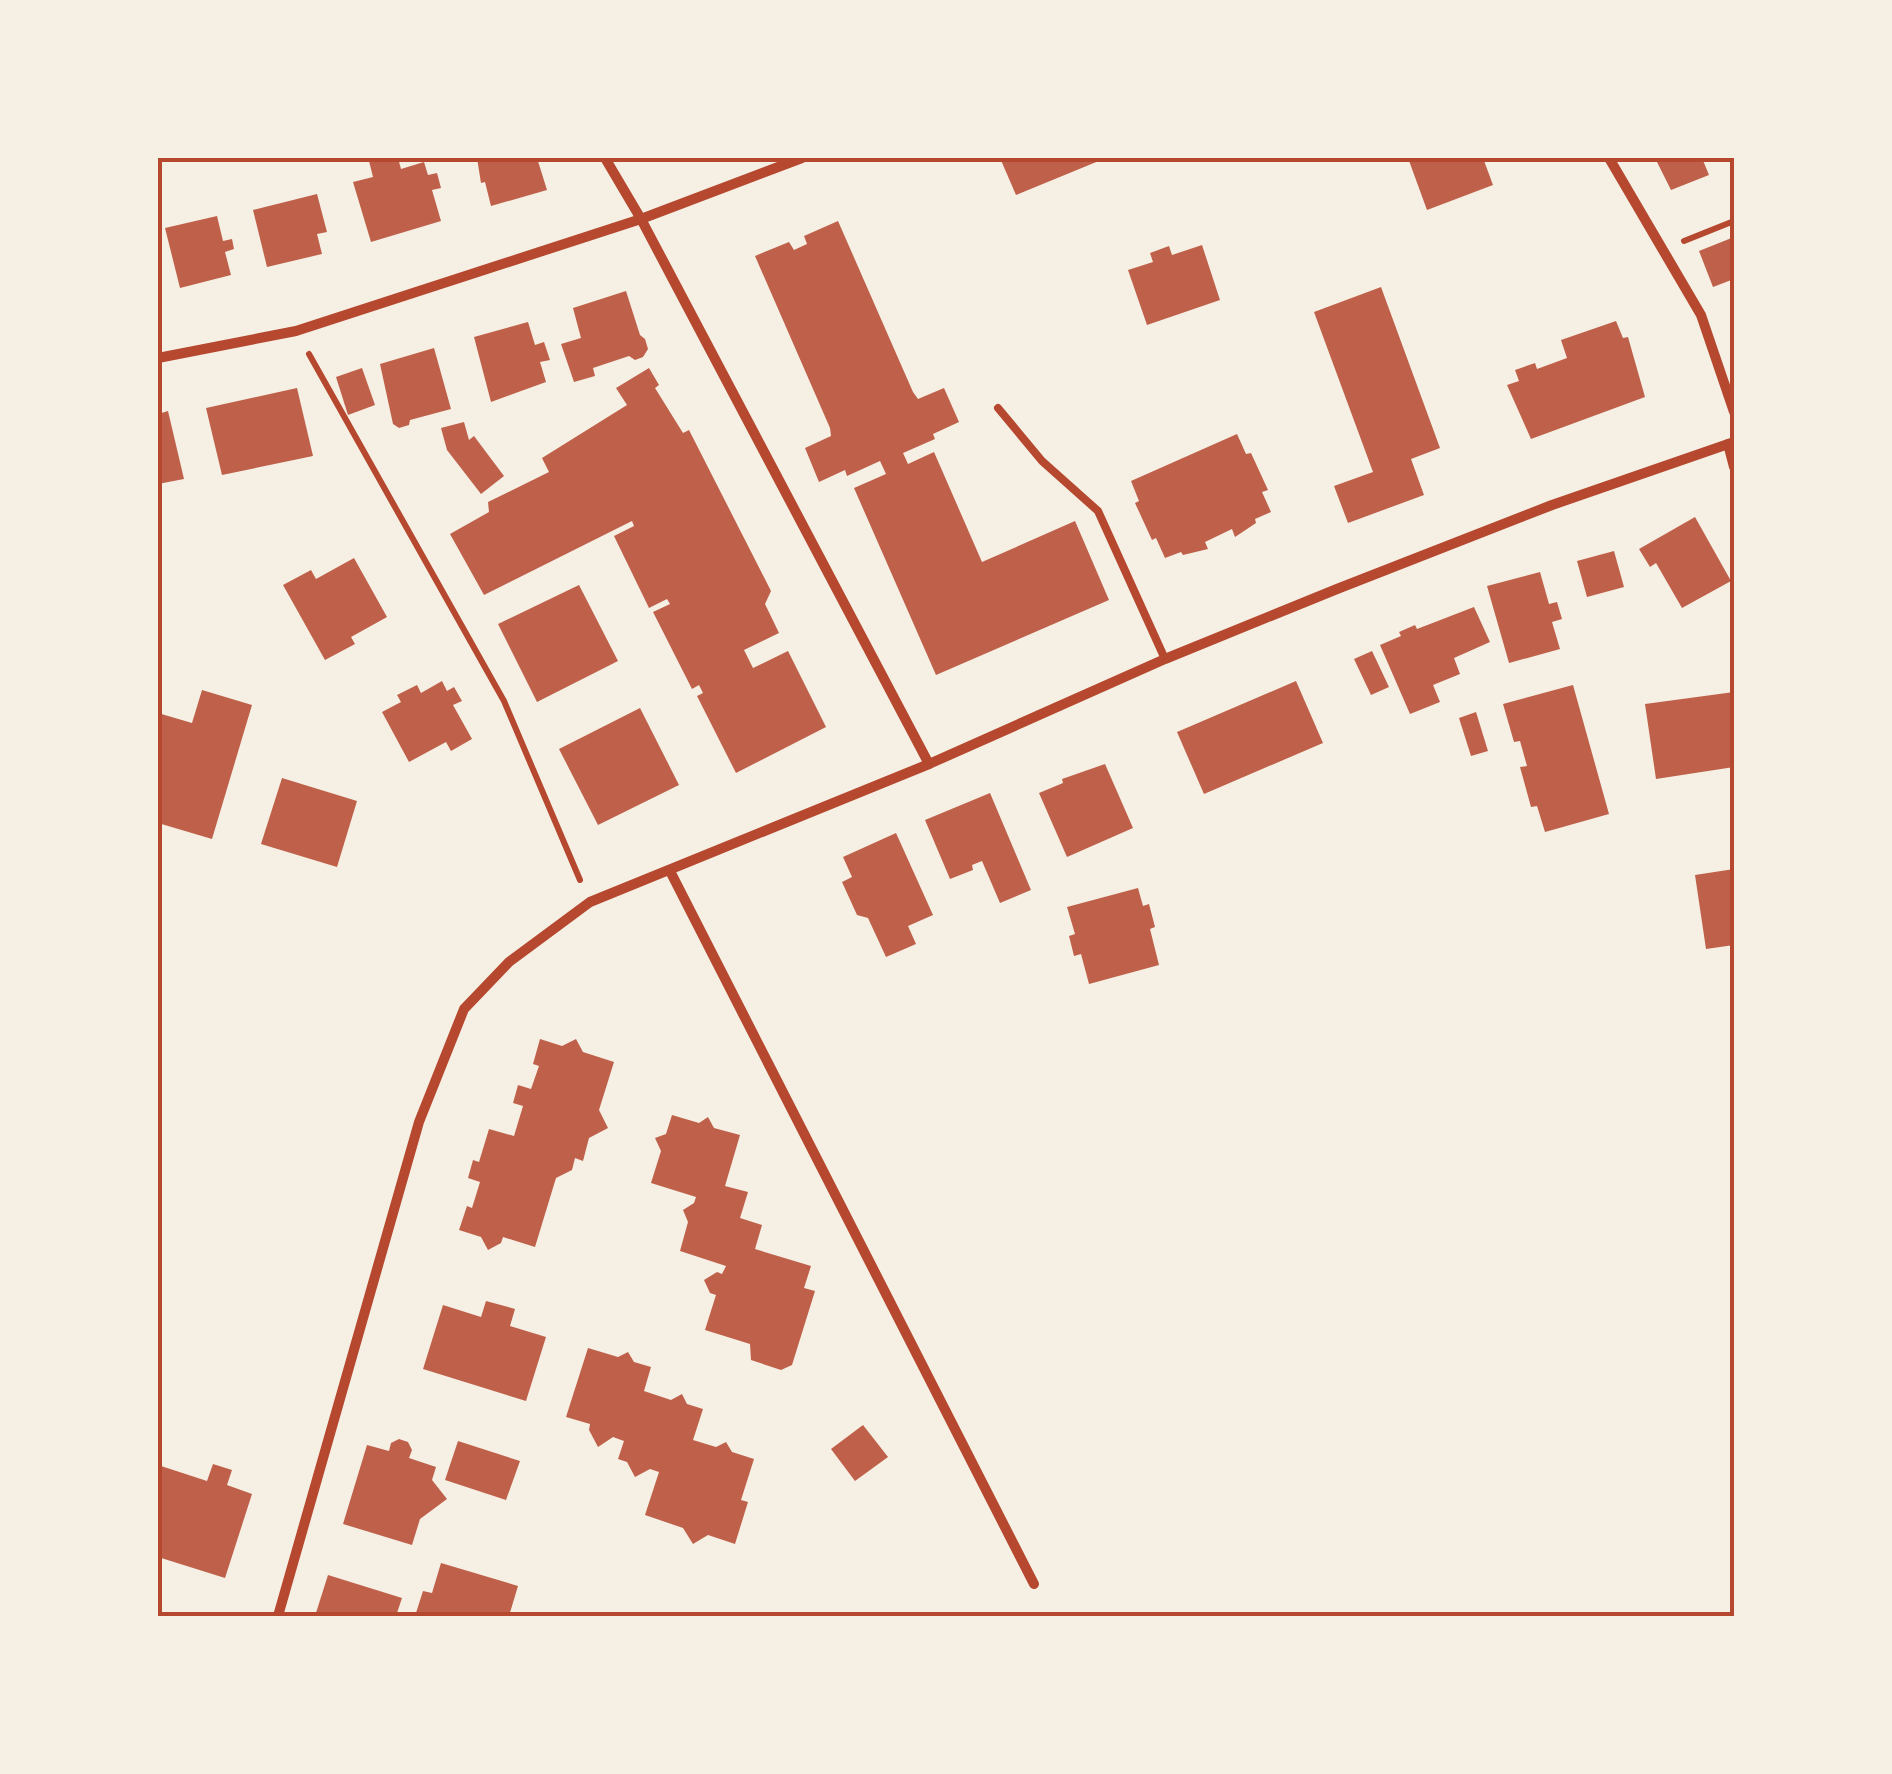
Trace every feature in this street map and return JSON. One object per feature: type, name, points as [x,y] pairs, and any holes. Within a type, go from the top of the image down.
[{"type":"street","points":[[605,158],[929,764]]},
{"type":"street","points":[[158,358],[296,331],[641,219],[802,158]]},
{"type":"street","points":[[1609,158],[1700,316],[1734,412]]},
{"type":"street","points":[[278,1616],[418,1122],[464,1009],[509,962],[590,902],[929,764],[1165,659],[1534,512],[1731,443],[1734,468]]},
{"type":"street","points":[[670,871],[1034,1584]]},
{"type":"lane","points":[[998,408],[1042,460],[1098,511],[1165,659]]},
{"type":"path","points":[[1664,248],[1734,221]]},
{"type":"path","points":[[296,331],[504,701],[590,902]]},
{"type":"building","points":[[398,158],[401,169],[424,162],[428,175],[437,173],[441,188],[432,190],[441,221],[371,242],[353,182],[373,177],[369,161]]},
{"type":"building","points":[[477,158],[537,158],[547,190],[491,206],[485,182],[481,183]]},
{"type":"building","points":[[1000,158],[1106,158],[1016,195]]},
{"type":"building","points":[[1408,158],[1483,158],[1493,185],[1427,210]]},
{"type":"building","points":[[1655,158],[1702,158],[1709,175],[1671,190]]},
{"type":"building","points":[[317,194],[327,232],[317,234],[322,254],[267,267],[253,210]]},
{"type":"building","points":[[217,216],[223,241],[232,239],[234,249],[225,252],[231,275],[180,288],[165,228]]},
{"type":"building","points":[[838,221],[913,392],[918,399],[944,388],[959,422],[933,434],[935,439],[903,453],[908,464],[934,452],[982,562],[1075,521],[1109,600],[936,675],[854,488],[886,474],[880,461],[847,476],[845,470],[819,482],[805,448],[831,436],[830,428],[755,256],[789,242],[794,250],[807,244],[804,236]]},
{"type":"building","points":[[1734,237],[1734,279],[1713,287],[1699,251]]},
{"type":"building","points":[[1202,245],[1220,300],[1147,325],[1128,270],[1153,262],[1150,253],[1169,246],[1172,255]]},
{"type":"building","points":[[1381,287],[1440,448],[1411,459],[1424,495],[1348,523],[1334,486],[1373,472],[1314,312]]},
{"type":"building","points":[[626,291],[648,349],[643,357],[635,360],[629,356],[593,368],[595,376],[574,382],[561,344],[581,338],[573,308]]},
{"type":"building","points":[[1616,321],[1623,338],[1628,337],[1645,397],[1531,439],[1507,385],[1519,381],[1515,370],[1535,363],[1537,369],[1567,358],[1561,340]]},
{"type":"building","points":[[528,322],[535,345],[544,342],[550,360],[540,362],[546,382],[491,402],[474,337]]},
{"type":"building","points":[[434,348],[451,409],[410,420],[409,425],[399,428],[393,424],[380,364]]},
{"type":"building","points":[[362,368],[375,405],[348,415],[336,377]]},
{"type":"building","points":[[649,368],[659,385],[655,388],[683,433],[689,430],[771,591],[765,604],[779,633],[744,650],[753,668],[788,651],[826,727],[736,773],[697,696],[703,693],[699,685],[692,689],[653,612],[670,604],[667,599],[649,608],[614,536],[634,526],[632,521],[484,595],[450,534],[489,512],[488,502],[549,472],[542,458],[627,405],[616,388]]},
{"type":"building","points":[[297,388],[313,456],[222,475],[206,408]]},
{"type":"building","points":[[168,411],[184,479],[158,484],[158,414]]},
{"type":"building","points":[[464,422],[469,440],[474,436],[504,476],[481,494],[447,450],[441,428]]},
{"type":"building","points":[[1237,434],[1246,454],[1251,453],[1268,490],[1262,492],[1271,512],[1255,519],[1256,523],[1235,537],[1232,529],[1205,542],[1208,549],[1165,558],[1135,503],[1139,501],[1131,481]]},
{"type":"building","points":[[1695,517],[1731,581],[1682,608],[1656,563],[1650,567],[1639,549]]},
{"type":"building","points":[[1614,551],[1624,587],[1587,597],[1577,561]]},
{"type":"building","points":[[354,558],[387,617],[351,637],[355,644],[325,660],[283,585],[311,570],[316,579]]},
{"type":"building","points":[[1540,572],[1549,604],[1557,602],[1562,619],[1552,622],[1560,649],[1509,663],[1487,586]]},
{"type":"building","points":[[579,585],[618,661],[537,702],[498,624]]},
{"type":"building","points":[[1474,607],[1490,642],[1454,658],[1460,674],[1433,685],[1440,702],[1410,714],[1380,645],[1415,625],[1417,629]]},
{"type":"building","points":[[1372,651],[1389,687],[1371,695],[1354,659]]},
{"type":"building","points":[[442,681],[447,691],[454,687],[462,701],[453,705],[472,739],[451,751],[446,742],[409,762],[382,712],[401,702],[397,695],[417,685],[421,693]]},
{"type":"building","points":[[1296,681],[1323,743],[1204,794],[1177,732]]},
{"type":"building","points":[[1573,685],[1609,814],[1545,832],[1537,806],[1531,807],[1520,767],[1527,766],[1520,741],[1514,742],[1503,704]]},
{"type":"building","points":[[202,690],[252,705],[212,839],[158,823],[158,713],[192,723]]},
{"type":"building","points":[[1734,692],[1734,767],[1656,779],[1645,704]]},
{"type":"building","points":[[640,708],[679,785],[598,825],[559,749]]},
{"type":"building","points":[[1476,712],[1488,751],[1471,756],[1459,718]]},
{"type":"building","points":[[1105,764],[1133,828],[1067,857],[1039,793],[1063,783],[1062,779]]},
{"type":"building","points":[[282,778],[357,801],[337,867],[261,844]]},
{"type":"building","points":[[990,793],[1031,890],[1000,903],[982,861],[972,865],[973,870],[950,879],[925,820]]},
{"type":"building","points":[[896,833],[933,915],[908,926],[916,944],[886,957],[868,918],[857,915],[842,882],[852,877],[843,857]]},
{"type":"building","points":[[1734,869],[1734,945],[1706,949],[1695,875]]},
{"type":"building","points":[[1138,888],[1143,906],[1149,904],[1155,927],[1150,929],[1159,965],[1089,984],[1081,954],[1074,956],[1069,936],[1075,934],[1067,907]]},
{"type":"building","points":[[540,1039],[562,1046],[576,1039],[583,1052],[614,1062],[599,1110],[608,1128],[589,1138],[583,1161],[575,1158],[572,1170],[556,1178],[535,1247],[503,1237],[501,1243],[488,1250],[481,1237],[459,1230],[467,1206],[472,1208],[480,1182],[468,1178],[473,1160],[479,1162],[489,1129],[514,1136],[523,1106],[513,1103],[518,1085],[531,1089],[539,1066],[533,1064]]},
{"type":"building","points":[[672,1115],[699,1123],[708,1117],[714,1128],[740,1135],[725,1186],[748,1192],[740,1218],[762,1225],[755,1249],[811,1266],[804,1288],[815,1291],[792,1365],[781,1370],[751,1360],[750,1344],[705,1330],[716,1295],[710,1293],[704,1280],[717,1272],[722,1274],[726,1266],[680,1251],[688,1222],[683,1210],[696,1197],[651,1183],[661,1151],[655,1138],[666,1134]]},
{"type":"building","points":[[486,1301],[515,1309],[510,1326],[546,1337],[526,1401],[423,1369],[443,1305],[481,1317]]},
{"type":"building","points":[[588,1348],[618,1357],[628,1352],[634,1362],[651,1367],[644,1391],[671,1400],[682,1394],[687,1404],[703,1409],[693,1440],[716,1447],[726,1442],[732,1452],[754,1459],[741,1500],[748,1502],[735,1544],[708,1535],[693,1544],[683,1528],[645,1515],[659,1472],[650,1469],[635,1477],[627,1462],[618,1459],[624,1441],[613,1437],[598,1447],[590,1424],[566,1417]]},
{"type":"building","points":[[863,1425],[888,1457],[855,1481],[831,1449]]},
{"type":"building","points":[[399,1439],[408,1442],[412,1450],[409,1458],[436,1467],[432,1480],[447,1499],[420,1519],[412,1545],[343,1524],[367,1445],[389,1451],[391,1443]]},
{"type":"building","points":[[458,1441],[520,1461],[506,1500],[445,1480]]},
{"type":"building","points":[[213,1464],[232,1470],[227,1485],[252,1494],[225,1578],[158,1557],[158,1465],[207,1481]]},
{"type":"building","points":[[441,1563],[518,1586],[509,1616],[415,1616],[423,1591],[432,1593]]},
{"type":"building","points":[[328,1575],[402,1598],[396,1616],[315,1616]]}]
